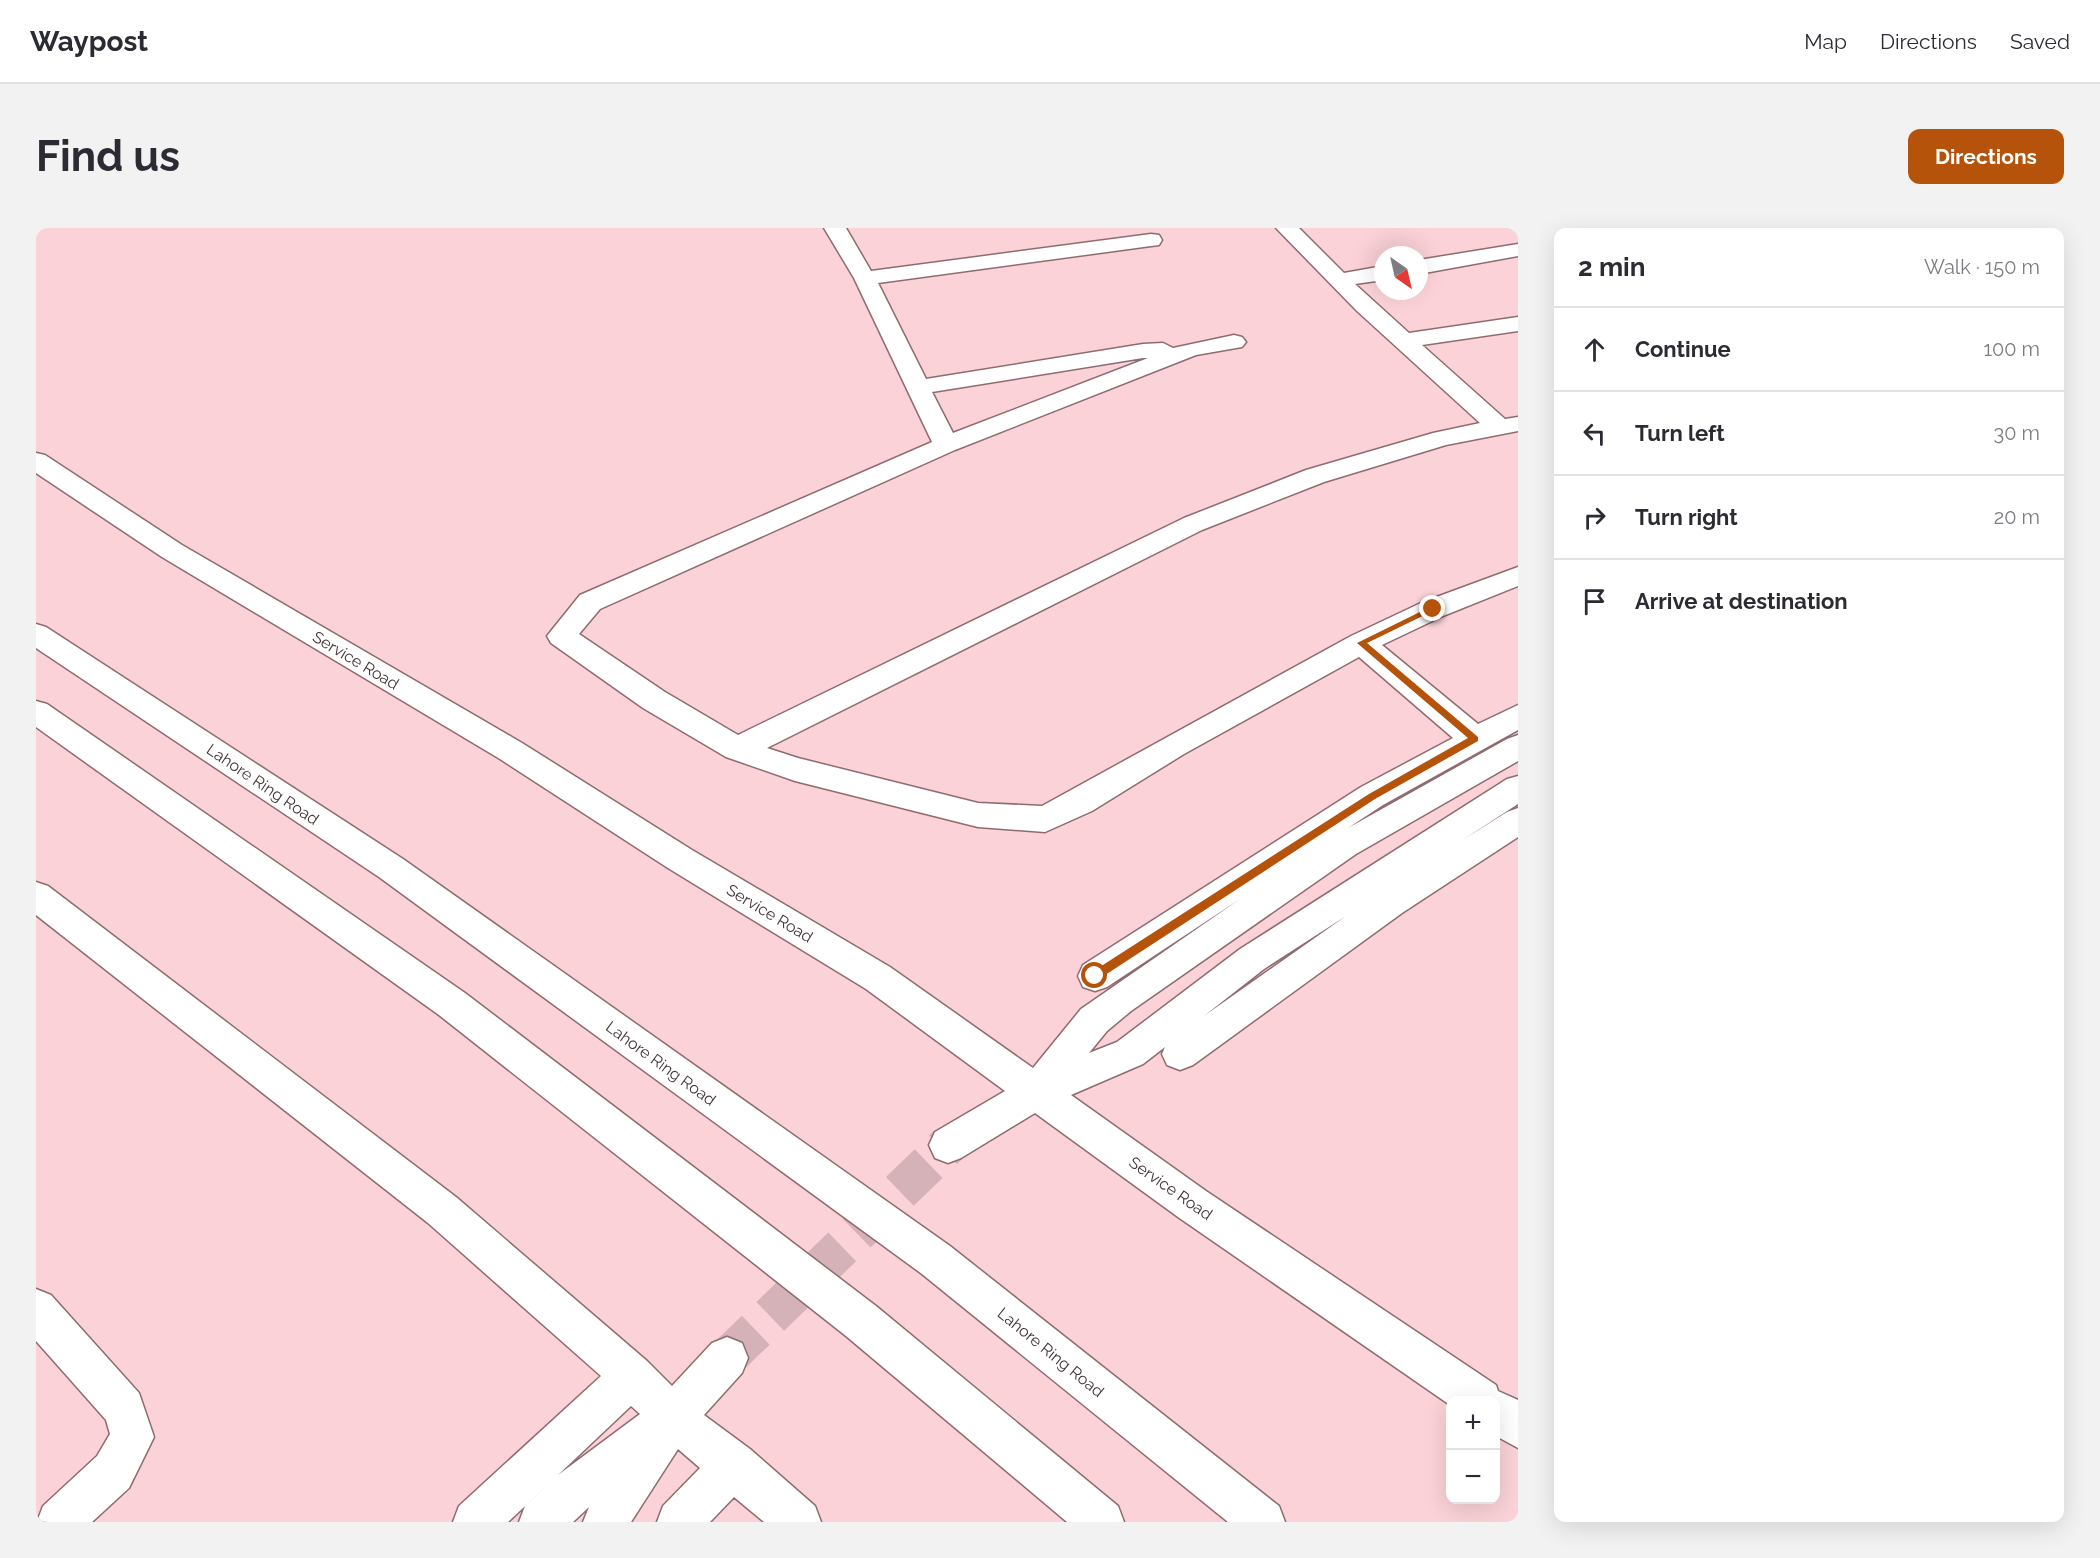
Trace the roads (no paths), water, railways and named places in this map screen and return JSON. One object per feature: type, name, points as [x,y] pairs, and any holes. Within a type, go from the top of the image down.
[{"type":"main road","points":[[835,228],[865,278],[946,445]]},
{"type":"main road","points":[[1287,228],[1404,341],[1508,425]]},
{"type":"main road","points":[[865,278],[1151,240]]},
{"type":"main road","points":[[1428,265],[1518,250]]},
{"type":"main road","points":[[1339,280],[1374,274]]},
{"type":"main road","points":[[1404,341],[1518,324]]},
{"type":"main road","points":[[918,387],[1143,351],[1191,349],[1234,342]]},
{"type":"main road","points":[[1191,349],[946,445],[590,602],[561,636],[654,700],[737,749],[795,769],[978,815],[1045,819],[1081,802],[1173,746],[1361,643],[1433,609],[1518,576]]},
{"type":"main road","points":[[737,749],[940,651],[1193,524],[1315,476],[1442,438],[1508,425]]},
{"type":"main road","name":"Service Road","points":[[36,461],[172,551],[511,751],[680,858],[878,978],[981,1051],[1035,1093],[1474,1396]]},
{"type":"main road","name":"Lahore Ring Road","points":[[36,634],[391,868],[936,1260],[1263,1522]]},
{"type":"main road","points":[[1361,643],[1475,739]]},
{"type":"main road","points":[[36,712],[452,1004],[861,1321],[1102,1522]]},
{"type":"main road","points":[[1095,976],[1372,796],[1518,716]]},
{"type":"main road","points":[[1035,1093],[1094,1020],[1119,1000],[1345,845],[1518,747]]},
{"type":"main road","points":[[948,1145],[1035,1093],[1130,1053],[1252,959],[1518,788]]},
{"type":"main road","points":[[1180,1054],[1390,903],[1518,821]]},
{"type":"main road","points":[[36,896],[442,1210],[632,1376],[673,1417],[734,1465],[800,1522]]},
{"type":"main road","points":[[36,1310],[124,1408],[132,1437],[113,1472],[59,1522]]},
{"type":"main road","points":[[604,1522],[673,1417],[727,1358]]},
{"type":"main road","points":[[475,1522],[632,1376]]},
{"type":"main road","points":[[1500,1413],[1518,1426]]},
{"type":"main road","points":[[541,1522],[573,1491],[673,1417]]},
{"type":"main road","points":[[679,1522],[734,1465]]},
{"type":"tunnel","points":[[727,1358],[948,1145]]}]
